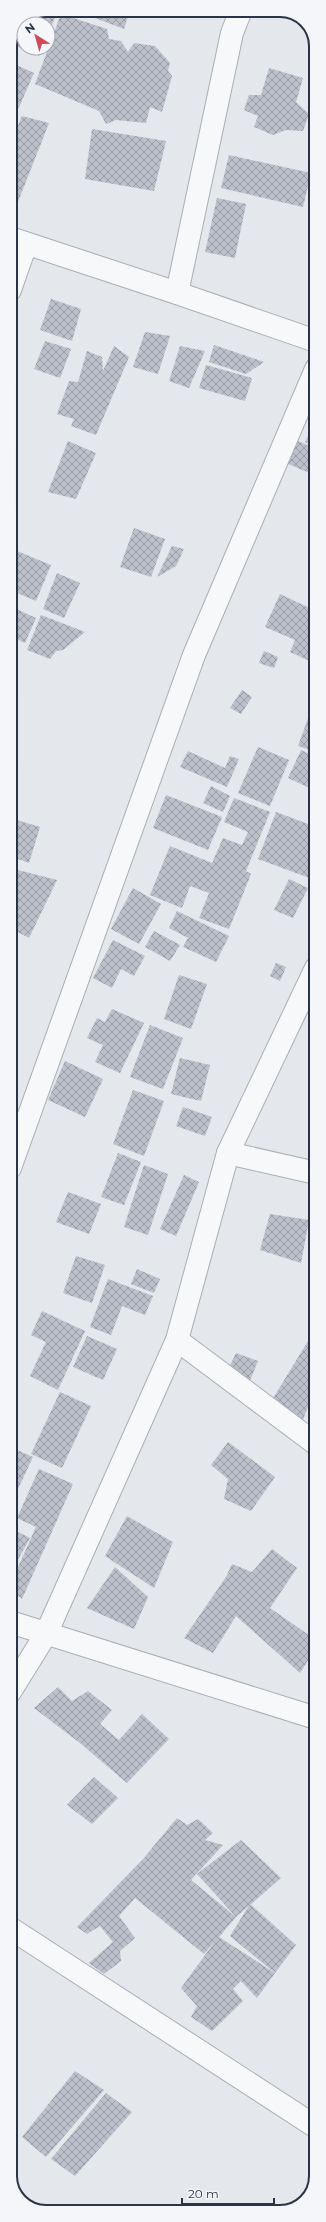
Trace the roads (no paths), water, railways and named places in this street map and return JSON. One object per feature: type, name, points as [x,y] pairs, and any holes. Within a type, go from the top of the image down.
[{"type":"street","points":[[177,293],[232,33],[238,17]]},
{"type":"street","points":[[18,241],[177,293],[309,339]]},
{"type":"street","points":[[17,1148],[194,655],[309,385]]},
{"type":"street","points":[[17,1681],[46,1634],[177,1340],[228,1153],[309,983]]},
{"type":"street","points":[[228,1153],[309,1170]]},
{"type":"street","points":[[177,1340],[309,1439]]},
{"type":"street","points":[[17,1624],[309,1716]]},
{"type":"street","points":[[17,1933],[309,2122]]}]
